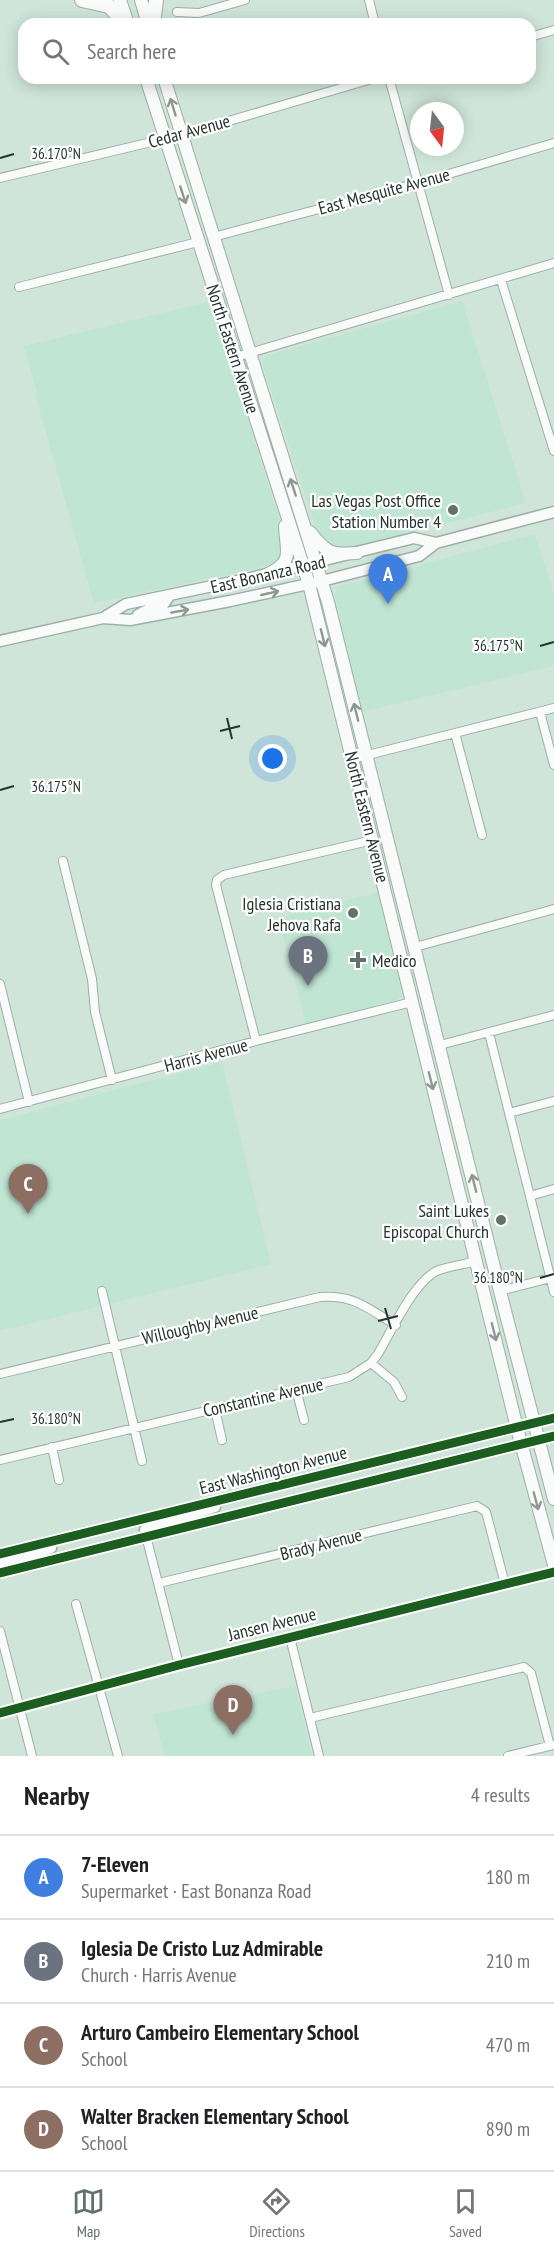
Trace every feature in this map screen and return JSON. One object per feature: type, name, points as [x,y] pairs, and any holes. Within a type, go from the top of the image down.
[{"type":"highway","points":[[82,0],[110,6],[121,18]]},
{"type":"highway","points":[[154,18],[156,0]]},
{"type":"main road","points":[[120,0],[125,18]]},
{"type":"main road","points":[[141,0],[146,18]]},
{"type":"main road","name":"North Eastern Avenue","points":[[148,84],[304,566],[316,582],[366,756],[554,1499]]},
{"type":"main road","name":"North Eastern Avenue","points":[[166,84],[317,563],[316,582],[352,759],[521,1444],[554,1565]]},
{"type":"main road","points":[[249,397],[258,402],[268,430],[276,433]]},
{"type":"main road","points":[[266,575],[280,568],[288,556],[285,506]]},
{"type":"main road","name":"East Bonanza Road","points":[[0,641],[103,618],[130,620],[230,602],[316,582],[419,556],[435,543],[554,512]]},
{"type":"main road","points":[[306,527],[328,552],[357,553]]},
{"type":"main road","name":"East Bonanza Road","points":[[103,618],[126,604],[266,575],[414,538],[435,543]]},
{"type":"main road","points":[[130,620],[154,606],[163,605],[170,595]]},
{"type":"main road","points":[[384,884],[408,945],[415,947]]},
{"type":"main road","points":[[412,1002],[422,1010],[434,1059],[446,1069]]},
{"type":"main road","points":[[477,1261],[488,1271],[495,1295],[504,1307]]},
{"type":"main road","name":"East Washington Avenue","points":[[0,1573],[211,1509],[251,1492],[554,1418]]},
{"type":"main road","name":"East Washington Avenue","points":[[0,1554],[81,1534],[144,1529],[554,1436]]},
{"type":"main road","points":[[0,1565],[48,1549],[81,1534]]},
{"type":"street","points":[[177,12],[199,13],[246,0]]},
{"type":"street","points":[[369,0],[374,18]]},
{"type":"street","points":[[536,35],[554,30]]},
{"type":"street","name":"Cedar Avenue","points":[[0,178],[182,135],[355,84]]},
{"type":"street","points":[[391,84],[449,295]]},
{"type":"street","name":"East Mesquite Avenue","points":[[213,237],[418,183],[554,143]]},
{"type":"street","points":[[19,288],[198,242]]},
{"type":"street","points":[[236,357],[554,263]]},
{"type":"street","points":[[501,280],[554,451]]},
{"type":"street","points":[[352,759],[554,708]]},
{"type":"street","points":[[540,712],[554,765]]},
{"type":"street","points":[[455,733],[482,835]]},
{"type":"street","points":[[256,1041],[225,927],[216,885],[217,880],[224,875],[373,840]]},
{"type":"street","points":[[63,861],[92,979],[95,1012],[112,1080]]},
{"type":"street","points":[[415,947],[554,909]]},
{"type":"street","points":[[0,984],[29,1102]]},
{"type":"street","name":"Harris Avenue","points":[[0,1109],[412,1002]]},
{"type":"street","points":[[440,1045],[554,1015]]},
{"type":"street","points":[[489,1033],[554,1292]]},
{"type":"street","points":[[509,1113],[554,1101]]},
{"type":"street","points":[[530,1196],[554,1189]]},
{"type":"street","name":"Constantine Avenue","points":[[0,1460],[349,1377],[371,1363],[418,1288],[428,1277],[438,1270],[477,1261]]},
{"type":"street","points":[[500,1291],[552,1277]]},
{"type":"street","points":[[102,1291],[142,1461]]},
{"type":"street","name":"Willoughby Avenue","points":[[0,1374],[335,1295],[348,1297],[396,1325]]},
{"type":"street","points":[[371,1363],[394,1382],[402,1397]]},
{"type":"street","points":[[296,1389],[304,1420]]},
{"type":"street","points":[[214,1409],[222,1440]]},
{"type":"street","points":[[51,1448],[59,1480]]},
{"type":"street","name":"Brady Avenue","points":[[159,1583],[477,1506],[486,1512],[505,1584]]},
{"type":"street","points":[[144,1529],[179,1665]]},
{"type":"street","name":"Jansen Avenue","points":[[0,1713],[100,1685],[554,1572]]},
{"type":"street","points":[[76,1604],[118,1756]]},
{"type":"street","points":[[0,1632],[32,1756]]},
{"type":"street","points":[[290,1637],[319,1756]]},
{"type":"street","points":[[310,1718],[518,1667],[528,1669],[531,1673],[552,1745],[508,1756]]},
{"type":"shaded area","points":[[212,301],[282,529],[282,559],[272,565],[94,603],[36,397],[38,396],[24,346]]},
{"type":"shaded area","points":[[462,301],[526,503],[343,550],[328,547],[318,534],[262,363],[265,356]]},
{"type":"shaded area","points":[[535,534],[554,594],[554,666],[362,712],[335,598],[336,587]]},
{"type":"shaded area","points":[[379,892],[404,992],[402,996],[395,1001],[306,1023],[278,918]]},
{"type":"shaded area","points":[[222,1062],[271,1264],[0,1331],[0,1120]]},
{"type":"shaded area","points":[[295,1686],[312,1756],[165,1756],[153,1714]]},
{"type":"cycle path","points":[[0,1554],[554,1418]]},
{"type":"cycle path","points":[[0,1573],[554,1436]]},
{"type":"cycle path","points":[[0,1713],[179,1665],[554,1572]]},
{"type":"place","name":"Las Vegas Post Office Station Number 4","points":[[453,510]]},
{"type":"place","name":"7-Eleven","points":[[388,604]]},
{"type":"place","name":"Iglesia Cristiana Jehova Rafa","points":[[353,913]]},
{"type":"place","name":"Medico","points":[[358,960]]},
{"type":"place","name":"Iglesia De Cristo Luz Admirable","points":[[308,986]]},
{"type":"place","name":"Arturo Cambeiro Elementary School","points":[[28,1214]]},
{"type":"place","name":"Saint Lukes Episcopal Church","points":[[501,1220]]},
{"type":"place","name":"Walter Bracken Elementary School","points":[[233,1735]]}]
